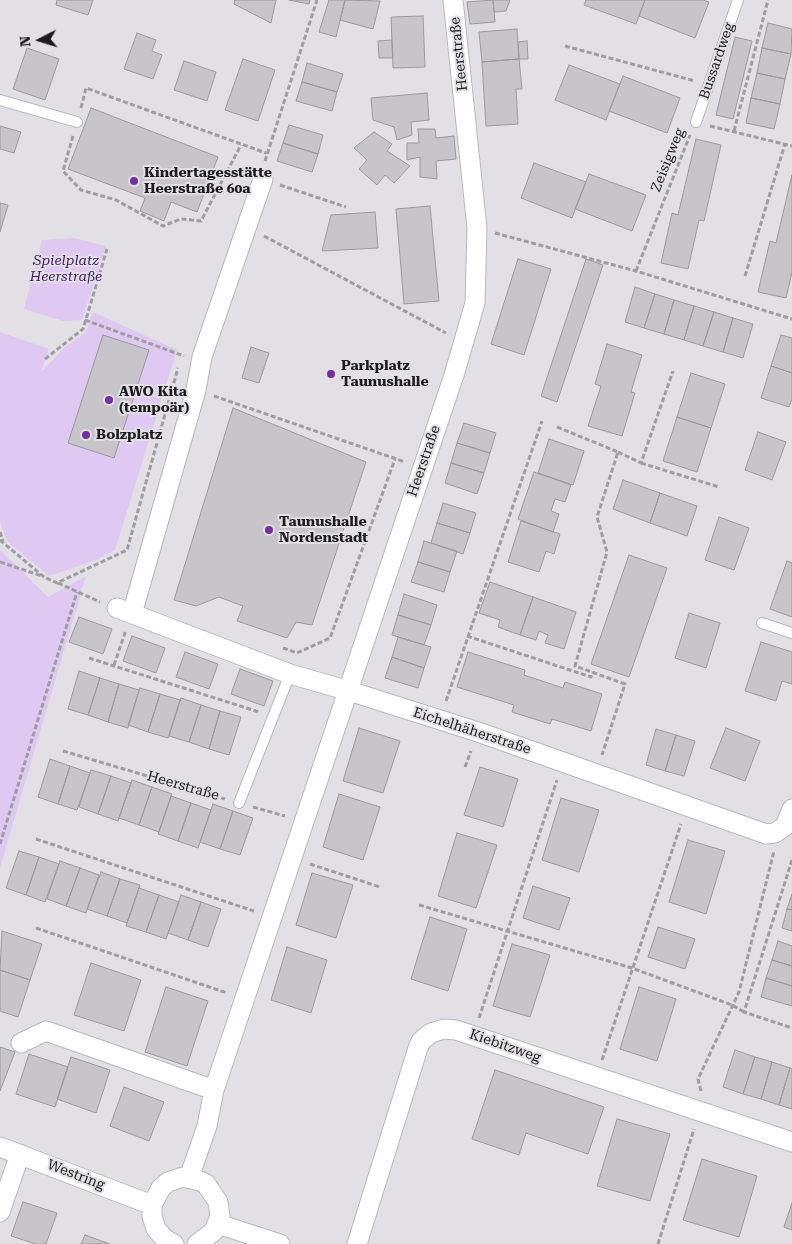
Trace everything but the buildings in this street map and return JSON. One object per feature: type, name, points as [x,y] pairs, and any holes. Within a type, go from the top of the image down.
[{"type":"street","name":"Heerstraße","points":[[189,1178],[207,1126],[214,1090],[244,998],[346,690],[454,375],[462,341],[475,303],[477,228],[453,0]]},
{"type":"street","points":[[263,179],[202,357],[196,390],[124,611],[290,674],[346,690]]},
{"type":"street","name":"Eichelhäherstraße","points":[[346,690],[596,772],[766,834],[775,833]]},
{"type":"street","points":[[775,833],[785,826],[792,809]]},
{"type":"street","name":"Kiebitzweg","points":[[357,1244],[422,1041],[431,1033],[444,1029],[456,1030],[792,1142]]},
{"type":"street","points":[[21,1043],[46,1031],[214,1090]]},
{"type":"street","name":"Westring","points":[[0,1147],[152,1205]]},
{"type":"street","points":[[0,1212],[20,1154]]},
{"type":"street","points":[[170,1243],[156,1229],[152,1216],[152,1205],[156,1195],[168,1182],[189,1178],[206,1184],[216,1195],[220,1208],[218,1224],[208,1238],[197,1244]]},
{"type":"street","points":[[218,1224],[280,1244]]},
{"type":"lane","name":"Bussardweg","points":[[696,122],[738,0]]},
{"type":"lane","points":[[0,100],[77,122]]},
{"type":"lane","points":[[762,623],[792,633]]},
{"type":"lane","points":[[239,803],[290,674]]},
{"type":"path","points":[[317,0],[266,153],[263,179],[346,206]]},
{"type":"path","points":[[734,131],[768,0]]},
{"type":"path","points":[[565,46],[709,85]]},
{"type":"path","points":[[241,145],[202,222],[181,219],[163,226],[116,200],[81,190],[63,172],[86,88],[266,153]]},
{"type":"path","name":"Zeisigweg","points":[[636,271],[696,122],[792,146]]},
{"type":"path","points":[[745,276],[785,144]]},
{"type":"path","points":[[246,226],[462,341]]},
{"type":"path","points":[[477,228],[636,271],[792,319]]},
{"type":"path","points":[[45,359],[83,329],[107,250]]},
{"type":"path","points":[[85,320],[181,356]]},
{"type":"path","points":[[58,583],[127,550],[179,365]]},
{"type":"path","points":[[641,463],[674,370]]},
{"type":"path","points":[[196,390],[422,467]]},
{"type":"path","points":[[440,720],[467,636],[542,421]]},
{"type":"path","points":[[557,427],[641,463],[719,487]]},
{"type":"path","points":[[596,772],[625,684],[575,666],[607,552],[597,517],[618,452]]},
{"type":"path","points":[[280,646],[297,653],[330,638],[396,459]]},
{"type":"path","points":[[0,532],[1,541],[44,577]]},
{"type":"path","points":[[0,562],[44,577],[124,611],[114,665]]},
{"type":"path","points":[[0,844],[77,592]]},
{"type":"path","points":[[467,636],[591,677],[593,672]]},
{"type":"path","points":[[89,658],[274,717]]},
{"type":"path","name":"Heerstraße","points":[[63,751],[303,821]]},
{"type":"path","points":[[473,1036],[563,761]]},
{"type":"path","points":[[597,1077],[687,805]]},
{"type":"path","points":[[658,1244],[699,1111],[702,1096],[698,1079],[739,992],[772,863],[775,833]]},
{"type":"path","points":[[36,839],[271,917]]},
{"type":"path","points":[[291,858],[380,887]]},
{"type":"path","points":[[744,1012],[792,860]]},
{"type":"path","points":[[419,905],[632,968],[732,1005],[744,1012],[792,1028]]},
{"type":"path","points":[[36,928],[244,998]]},
{"type":"green space","name":"Spielplatz Heerstraße","points":[[74,238],[106,246],[82,320],[63,321],[24,309],[42,240]]},
{"type":"green space","name":"Bolzplatz","points":[[93,312],[177,350],[115,550],[96,560],[49,576],[7,541],[0,522],[0,332],[49,349],[41,372],[63,349],[86,332]]},
{"type":"green space","points":[[0,550],[48,597],[86,576],[0,868]]},
{"type":"place","name":"Kindertagesstätte Heerstraße 60a","points":[[134,181]]},
{"type":"place","name":"Parkplatz Taunushalle","points":[[331,374]]},
{"type":"place","name":"AWO Kita (tempoär)","points":[[109,400]]},
{"type":"place","name":"Bolzplatz","points":[[86,435]]},
{"type":"place","name":"Taunushalle Nordenstadt","points":[[269,530]]}]
